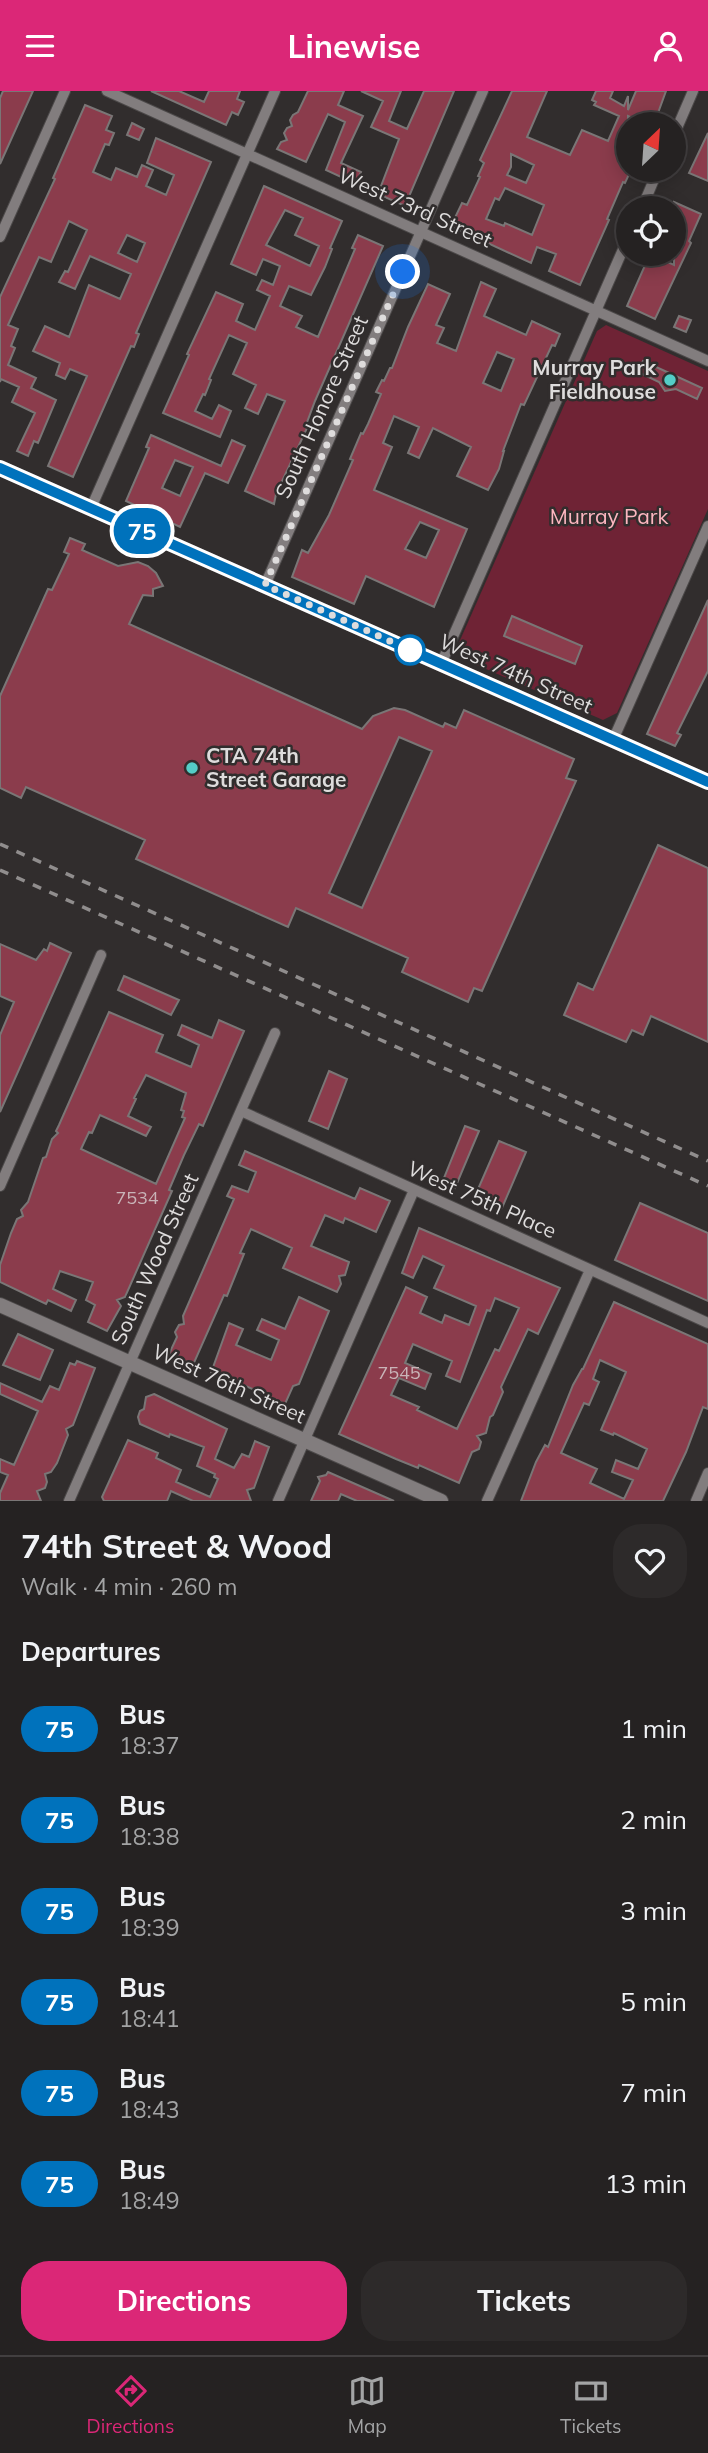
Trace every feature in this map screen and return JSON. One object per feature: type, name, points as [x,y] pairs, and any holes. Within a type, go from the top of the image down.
[{"type":"street","points":[[0,237],[65,91]]},
{"type":"street","name":"West 73rd Street","points":[[107,91],[708,361]]},
{"type":"street","points":[[91,508],[275,91]]},
{"type":"street","name":"South Honore Street","points":[[265,585],[483,91]]},
{"type":"street","points":[[684,112],[693,91]]},
{"type":"street","points":[[441,664],[616,266]]},
{"type":"street","name":"West 74th Street","points":[[0,468],[708,782]]},
{"type":"street","points":[[613,740],[708,526]]},
{"type":"street","points":[[0,1185],[101,955]]},
{"type":"street","name":"South Wood Street","points":[[69,1501],[275,1033]]},
{"type":"street","name":"West 75th Place","points":[[241,1111],[708,1323]]},
{"type":"street","points":[[278,1501],[414,1190]]},
{"type":"street","points":[[487,1501],[590,1270]]},
{"type":"street","name":"West 76th Street","points":[[0,1305],[441,1501]]},
{"type":"street","points":[[696,1501],[708,1473]]},
{"type":"green space","name":"Murray Park","points":[[606,325],[708,371],[708,509],[617,713],[603,720],[461,658],[457,647],[597,331]]},
{"type":"building","points":[[3,91],[33,91],[0,164],[0,98]]},
{"type":"building","points":[[151,91],[179,91],[204,102],[209,91],[240,91],[237,99],[244,102],[238,115],[232,112],[226,125]]},
{"type":"building","points":[[308,91],[344,91],[338,105],[363,116],[341,163],[361,172],[356,184],[326,170],[345,122],[328,114],[306,162],[277,149],[281,142],[287,140],[284,133],[292,126],[290,120],[298,112]]},
{"type":"building","points":[[361,91],[401,91],[389,121],[407,129],[424,91],[454,91],[405,206],[378,194],[399,139],[371,127],[383,101]]},
{"type":"building","points":[[512,91],[547,91],[527,137],[570,155],[582,130],[608,141],[616,123],[616,182],[623,182],[580,285],[549,271],[556,254],[537,247],[531,263],[451,226],[462,203],[467,205],[484,163],[480,160]],"holes":[[[511,154],[534,165],[526,183],[507,175],[511,167]],[[505,188],[544,205],[532,235],[505,223],[504,226],[486,219],[495,198],[499,200]]]},
{"type":"building","points":[[596,91],[613,91],[610,98],[624,106],[628,96],[628,110],[636,91],[666,91],[658,112],[616,112],[616,115],[594,105],[596,102],[592,100]]},
{"type":"building","points":[[85,105],[112,116],[106,130],[114,133],[109,145],[105,144],[93,172],[111,180],[116,168],[137,177],[142,165],[153,170],[146,186],[166,195],[174,175],[147,163],[156,138],[211,162],[136,333],[139,334],[134,347],[131,346],[73,477],[48,466],[87,376],[70,369],[65,379],[56,375],[60,363],[33,351],[45,326],[69,337],[89,285],[120,299],[131,274],[90,256],[75,289],[59,282],[65,271],[68,272],[87,230],[69,221],[51,262],[39,257],[8,325],[18,329],[11,346],[15,348],[8,365],[36,378],[31,388],[56,400],[38,443],[34,441],[28,456],[17,451],[35,413],[12,402],[19,387],[1,379],[0,382],[0,297],[55,179],[53,178]],"holes":[[[127,235],[145,243],[137,262],[118,253]]]},
{"type":"building","points":[[132,123],[144,129],[139,140],[127,135]]},
{"type":"building","points":[[708,133],[708,181],[689,173]]},
{"type":"building","points":[[264,186],[342,221],[311,295],[289,286],[280,306],[302,316],[296,327],[318,337],[355,249],[352,248],[358,235],[383,246],[315,401],[306,425],[308,426],[276,494],[274,504],[245,491],[285,401],[267,394],[258,414],[245,408],[256,385],[233,374],[247,343],[229,335],[209,379],[211,380],[205,395],[203,394],[195,411],[212,419],[219,405],[231,411],[220,437],[163,413],[216,292],[243,304],[236,321],[255,330],[270,296],[257,290],[262,280],[273,285],[280,266],[263,259],[256,275],[231,264]],"holes":[[[285,210],[303,218],[295,235],[319,246],[310,266],[266,245]]]},
{"type":"building","points":[[686,207],[701,214],[689,241],[691,243],[686,254]]},
{"type":"building","points":[[645,266],[680,266],[655,319],[627,306]]},
{"type":"building","points":[[481,282],[496,289],[484,316],[526,335],[532,321],[560,334],[555,346],[552,345],[524,405],[521,404],[499,469],[488,490],[457,476],[471,447],[433,428],[419,458],[408,453],[419,427],[394,416],[383,443],[392,447],[374,490],[467,529],[434,607],[366,576],[354,604],[292,577],[302,550],[308,553],[329,515],[353,460],[350,459],[361,433],[363,434],[381,394],[376,392],[392,368],[428,284],[450,294],[436,325],[444,328],[437,343],[456,351]],"holes":[[[497,352],[514,359],[501,391],[483,383]],[[420,522],[439,530],[426,558],[405,549]]]},
{"type":"building","points":[[679,316],[691,320],[686,332],[674,327]]},
{"type":"building","name":"Murray Park Fieldhouse","points":[[643,361],[702,388],[697,399],[676,389],[665,391],[659,382],[638,372]]},
{"type":"building","points":[[151,435],[221,466],[232,440],[245,446],[228,483],[205,473],[180,527],[126,501],[149,448],[146,447]],"holes":[[[175,460],[193,467],[180,496],[162,488]]]},
{"type":"building","name":"CTA 74th Street Garage","points":[[70,538],[85,544],[82,550],[118,566],[138,562],[148,566],[156,573],[163,586],[153,589],[153,596],[143,595],[129,624],[362,729],[373,716],[394,708],[405,710],[443,727],[445,723],[456,728],[464,710],[574,759],[566,778],[576,781],[482,991],[474,988],[468,1002],[402,972],[408,958],[296,908],[288,927],[136,859],[145,840],[26,787],[21,798],[0,788],[0,696],[48,589],[52,590],[69,554],[64,552]],"holes":[[[399,737],[432,751],[362,908],[329,893]]]},
{"type":"building","points":[[708,600],[708,671],[677,733],[681,735],[675,746],[647,734]]},
{"type":"building","points":[[512,616],[582,646],[575,664],[504,636]]},
{"type":"building","points":[[658,845],[708,868],[708,1042],[651,1016],[643,1035],[632,1030],[626,1042],[564,1015],[578,983],[593,990]]},
{"type":"building","points":[[50,943],[71,953],[0,1112],[0,1035],[14,1002],[0,996],[0,944],[36,960],[44,949],[47,951]]},
{"type":"building","points":[[124,976],[179,1000],[171,1015],[118,990]]},
{"type":"building","points":[[109,1012],[163,1035],[156,1052],[191,1067],[199,1045],[178,1035],[182,1025],[212,1038],[219,1020],[244,1031],[203,1126],[199,1124],[184,1155],[169,1190],[172,1191],[125,1297],[117,1300],[121,1306],[107,1331],[88,1322],[95,1305],[86,1300],[93,1282],[60,1271],[53,1289],[76,1300],[71,1311],[48,1300],[46,1304],[0,1282],[0,1265],[17,1219],[23,1216],[21,1210],[28,1202],[43,1158],[58,1133],[56,1131]],"holes":[[[146,1075],[186,1093],[181,1110],[184,1111],[182,1117],[185,1118],[156,1184],[81,1149],[100,1115],[146,1136],[151,1127],[128,1116]]]},
{"type":"building","points":[[329,1071],[347,1079],[328,1129],[309,1121]]},
{"type":"building","points":[[465,1126],[479,1131],[455,1188],[442,1183]]},
{"type":"building","points":[[499,1141],[526,1152],[502,1208],[475,1196]]},
{"type":"building","points":[[245,1151],[355,1199],[360,1188],[390,1201],[376,1232],[345,1218],[343,1223],[325,1215],[311,1246],[349,1262],[345,1275],[339,1276],[341,1284],[337,1292],[283,1268],[292,1248],[251,1229],[240,1253],[244,1254],[227,1296],[224,1295],[193,1365],[169,1354],[177,1337],[175,1332],[179,1325],[184,1324],[183,1316],[234,1199],[227,1196],[232,1186],[248,1192],[256,1172],[239,1165]]},
{"type":"building","points":[[640,1203],[708,1233],[708,1301],[615,1260]]},
{"type":"building","points":[[419,1228],[560,1288],[538,1334],[528,1329],[501,1387],[503,1392],[490,1417],[486,1433],[477,1436],[481,1442],[479,1449],[472,1452],[459,1483],[339,1434],[406,1287],[427,1297],[420,1313],[442,1323],[445,1315],[469,1325],[476,1306],[434,1288],[444,1266],[423,1256],[413,1278],[402,1273]],"holes":[[[495,1298],[519,1308],[499,1351],[495,1349],[457,1429],[417,1410],[419,1407],[391,1395],[399,1378],[425,1389],[431,1374],[405,1363],[413,1344],[452,1361],[446,1376],[460,1382],[487,1310],[490,1311]]]},
{"type":"building","points":[[299,1297],[329,1311],[299,1384],[293,1386],[285,1404],[246,1386],[244,1391],[233,1386],[234,1382],[211,1373],[229,1323],[243,1329],[236,1345],[271,1360],[279,1340],[257,1330],[262,1319],[285,1329]]},
{"type":"building","points":[[614,1302],[708,1344],[708,1409],[703,1407],[663,1501],[521,1501],[536,1462],[545,1445],[548,1447],[573,1385]],"holes":[[[600,1360],[626,1372],[601,1430],[613,1435],[614,1433],[647,1449],[638,1469],[616,1460],[612,1472],[633,1480],[624,1499],[590,1483],[597,1469],[561,1453],[584,1403],[589,1405],[599,1382],[593,1379]]]},
{"type":"building","points":[[18,1334],[53,1350],[40,1380],[3,1365]]},
{"type":"building","points":[[77,1361],[95,1368],[73,1425],[66,1429],[68,1435],[57,1463],[51,1472],[45,1474],[45,1488],[37,1491],[41,1501],[0,1501],[0,1493],[8,1475],[0,1472],[0,1459],[14,1465],[38,1411],[0,1394],[0,1383],[42,1402],[50,1386],[59,1390],[70,1363],[75,1365]]},
{"type":"building","points":[[154,1394],[227,1429],[215,1459],[234,1468],[242,1454],[249,1457],[255,1441],[269,1447],[254,1488],[247,1490],[251,1501],[193,1501],[171,1491],[167,1501],[104,1501],[102,1497],[128,1440],[158,1453],[156,1458],[181,1470],[176,1482],[210,1497],[218,1479],[214,1477],[215,1474],[197,1466],[204,1447],[170,1434],[169,1437],[140,1424],[138,1417],[144,1409],[146,1397]]},
{"type":"building","points":[[328,1472],[394,1501],[357,1501],[341,1494],[338,1501],[311,1501],[320,1481],[318,1477]]},
{"type":"railway","points":[[0,844],[708,1161]]},
{"type":"railway","points":[[0,870],[708,1186]]},
{"type":"bus line","name":"75","points":[[0,468],[708,782]]},
{"type":"place","name":"Murray Park Fieldhouse","points":[[670,380]]},
{"type":"place","name":"CTA 74th Street Garage","points":[[192,768]]},
{"type":"route","points":[[403,272],[265,585],[410,650]]}]
